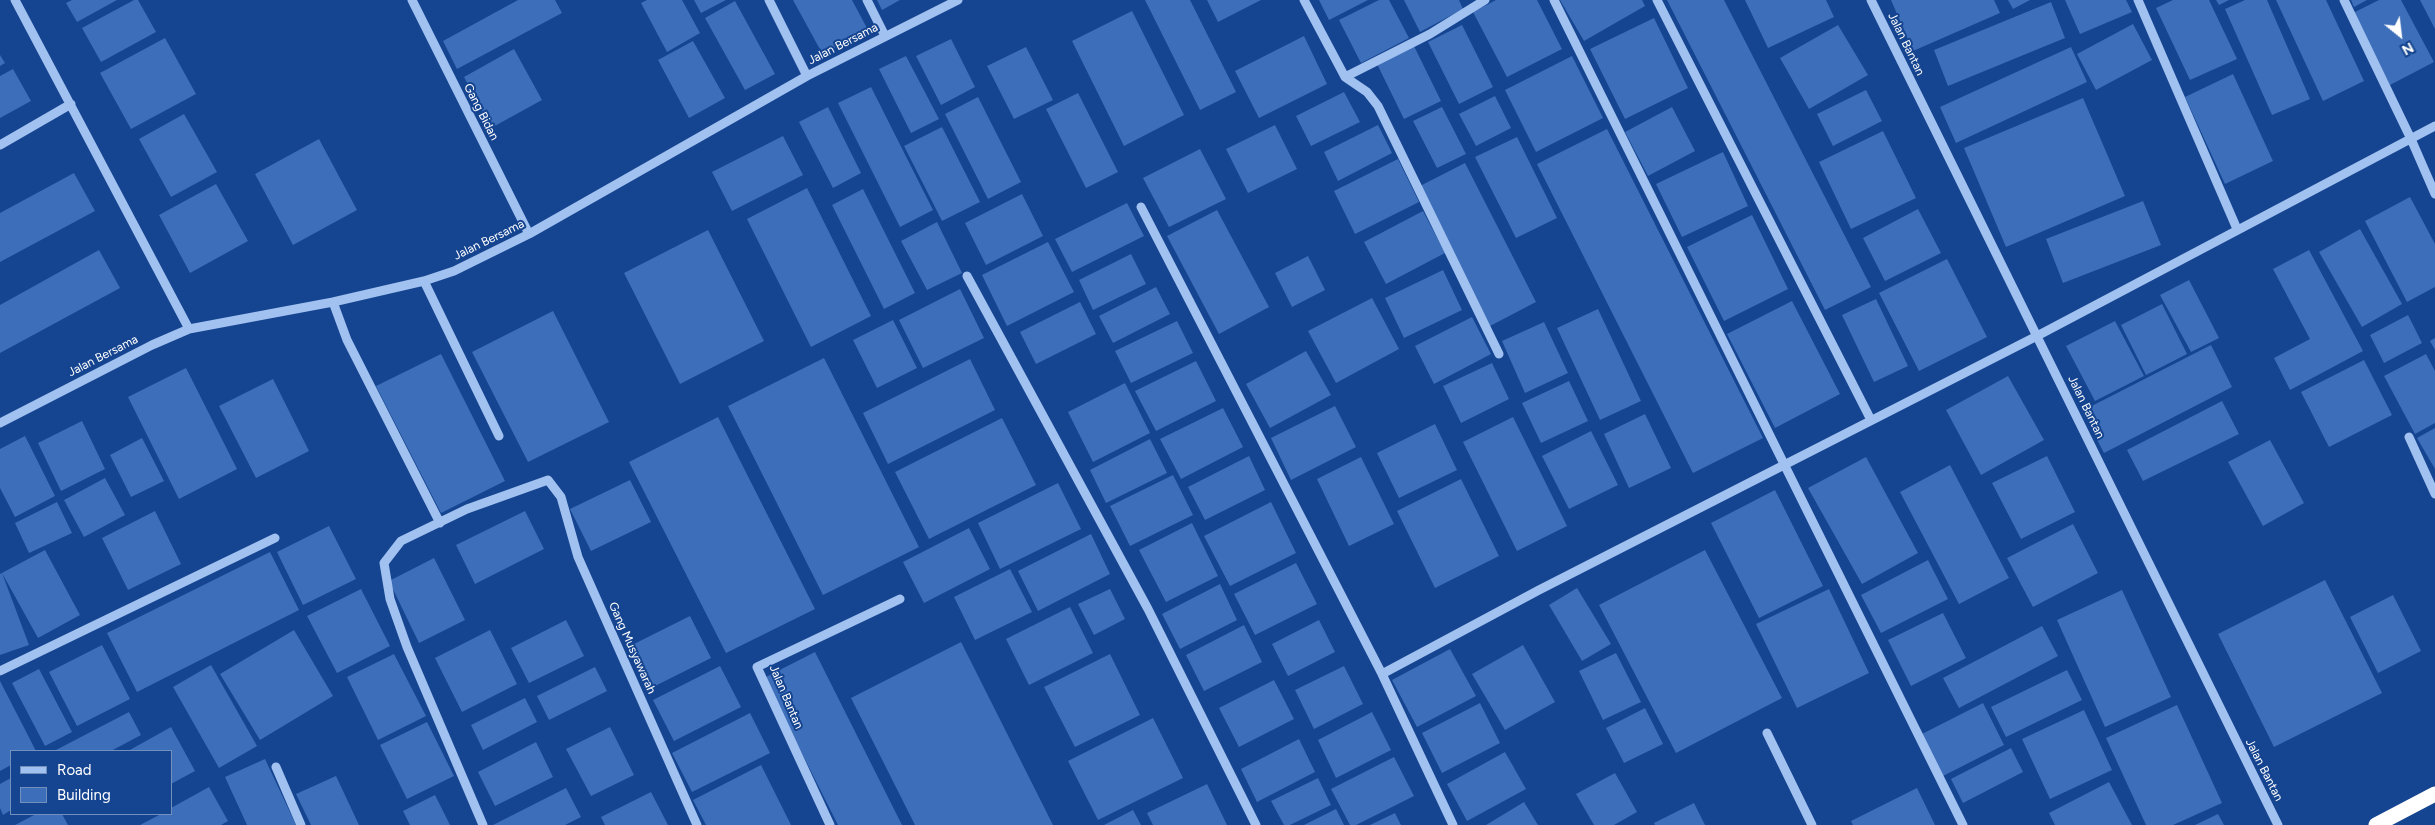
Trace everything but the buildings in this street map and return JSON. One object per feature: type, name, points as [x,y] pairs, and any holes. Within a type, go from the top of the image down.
[{"type":"highway","points":[[2376,825],[2395,820],[2435,794]]},
{"type":"street","points":[[15,0],[189,329]]},
{"type":"street","name":"Gang Bidan","points":[[412,0],[529,234]]},
{"type":"street","points":[[769,0],[807,76]]},
{"type":"street","points":[[867,0],[885,36]]},
{"type":"street","name":"Jalan Bersama","points":[[0,423],[152,345],[189,329],[333,302],[424,281],[454,271],[529,234],[807,76],[958,0]]},
{"type":"street","points":[[1304,0],[1346,77],[1367,92],[1378,106],[1499,354]]},
{"type":"street","points":[[1346,77],[1430,34],[1485,0]]},
{"type":"street","points":[[1554,0],[1964,825]]},
{"type":"street","points":[[1657,0],[1871,420]]},
{"type":"street","name":"Jalan Bantan","points":[[1871,0],[2278,825]]},
{"type":"street","points":[[2138,0],[2237,229]]},
{"type":"street","points":[[2344,0],[2411,138],[2435,194]]},
{"type":"street","points":[[0,144],[71,104]]},
{"type":"street","points":[[1382,674],[1539,590],[2037,336],[2435,126]]},
{"type":"street","points":[[1141,207],[1382,674],[1453,825]]},
{"type":"street","points":[[967,276],[1148,609],[1256,825]]},
{"type":"street","points":[[424,281],[499,436]]},
{"type":"street","points":[[333,302],[351,348],[440,524],[401,541],[384,563],[390,599],[407,647],[482,825]]},
{"type":"street","points":[[2409,437],[2435,494]]},
{"type":"street","name":"Gang Musyawarah","points":[[440,524],[467,509],[548,480],[560,497],[578,557],[697,825]]},
{"type":"street","points":[[0,671],[275,538]]},
{"type":"street","name":"Jalan Bantan","points":[[830,825],[757,667],[900,599]]},
{"type":"street","points":[[1767,733],[1812,825]]},
{"type":"street","points":[[276,768],[302,825]]}]
